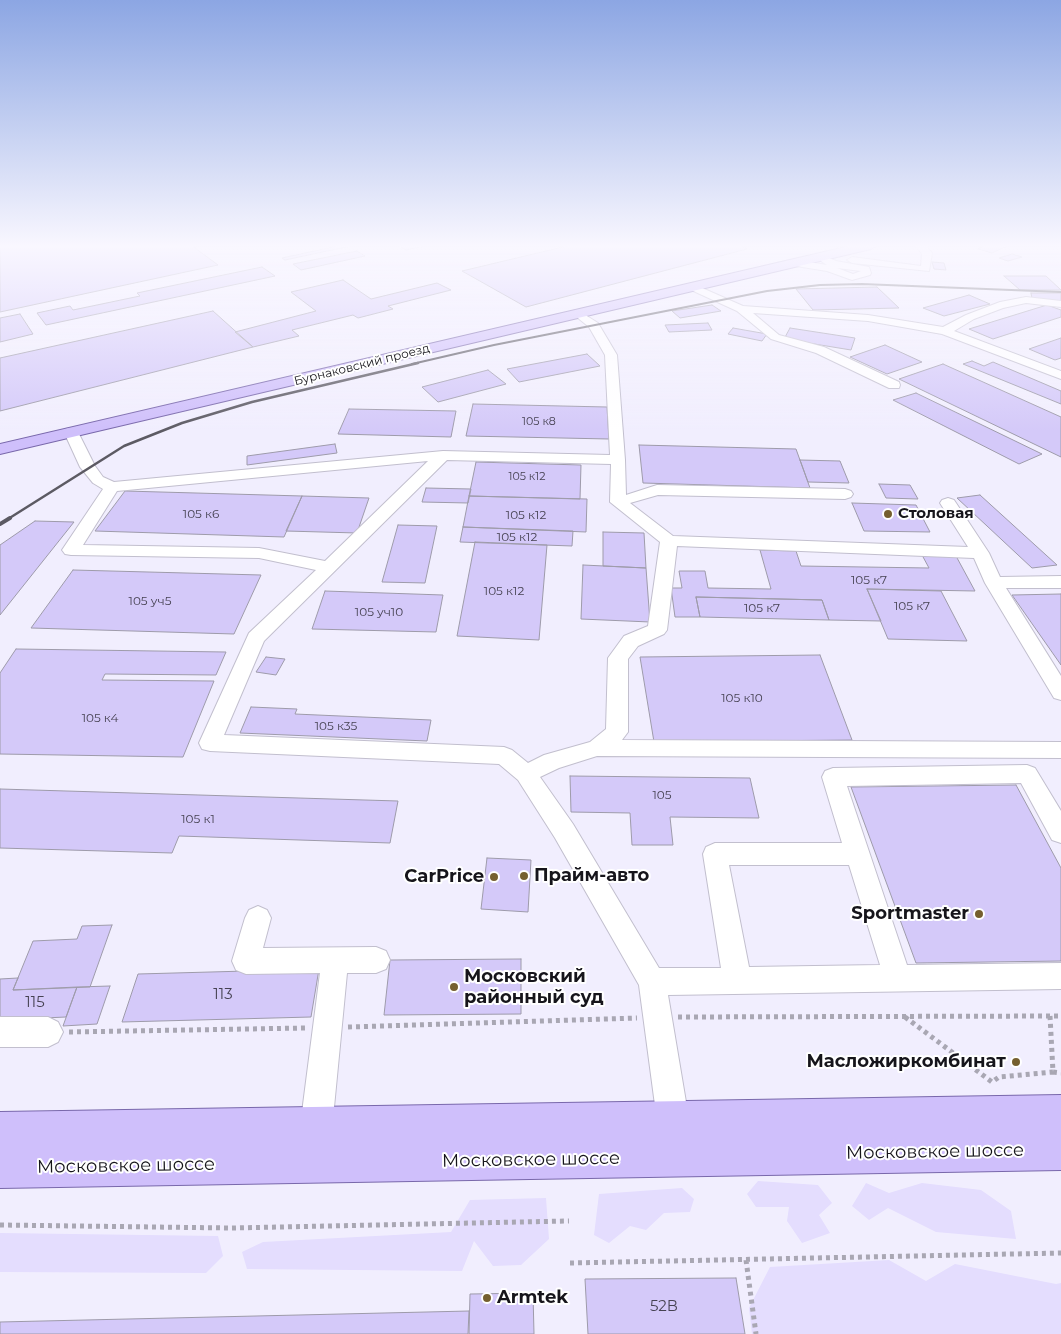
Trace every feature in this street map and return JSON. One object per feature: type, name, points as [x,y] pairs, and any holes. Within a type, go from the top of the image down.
[{"type":"main road","name":"Бурнаковский проезд","points":[[0,449],[607,307]]},
{"type":"main road","points":[[0,1132],[1061,1114]]},
{"type":"main road","name":"Московское шоссе","points":[[0,1168],[1061,1150]]},
{"type":"lane","points":[[737,307],[775,337],[820,350],[894,385]]},
{"type":"lane","points":[[945,331],[970,317],[994,307]]},
{"type":"lane","points":[[741,309],[868,318],[945,331],[1061,376]]},
{"type":"lane","points":[[579,314],[594,326],[611,355],[618,460],[618,502]]},
{"type":"lane","points":[[71,432],[88,466],[98,480],[112,487],[443,456],[618,460]]},
{"type":"lane","points":[[443,456],[256,638],[210,743],[504,756],[526,774],[564,831],[652,982],[659,1017],[673,1120]]},
{"type":"lane","points":[[112,487],[71,550],[259,553],[329,567]]},
{"type":"lane","points":[[618,502],[657,490],[845,494]]},
{"type":"lane","points":[[618,502],[668,542],[980,553]]},
{"type":"lane","points":[[948,503],[980,553],[994,582],[1061,693]]},
{"type":"lane","points":[[598,748],[617,732],[618,658],[631,641],[657,630],[668,542]]},
{"type":"lane","points":[[994,582],[1061,582]]},
{"type":"lane","points":[[526,774],[552,760],[598,748],[1061,750]]},
{"type":"lane","points":[[898,978],[833,777],[1027,774],[1061,833]]},
{"type":"lane","points":[[737,979],[715,854],[858,854]]},
{"type":"lane","points":[[258,918],[246,961],[376,960]]},
{"type":"lane","points":[[316,1128],[335,960]]},
{"type":"lane","points":[[652,982],[737,979],[1061,976]]},
{"type":"lane","points":[[0,1032],[48,1032]]},
{"type":"path","points":[[1050,1016],[1053,1072]]},
{"type":"path","points":[[48,1032],[326,1028],[659,1017],[1061,1016]]},
{"type":"path","points":[[904,1017],[992,1082],[999,1078],[1053,1072],[1061,1073]]},
{"type":"path","points":[[0,1225],[231,1228],[569,1221]]},
{"type":"path","points":[[570,1264],[1061,1253]]},
{"type":"path","points":[[746,1260],[756,1334]]},
{"type":"shaded area","points":[[758,1181],[818,1185],[832,1203],[819,1215],[830,1233],[802,1243],[787,1221],[789,1207],[756,1207],[747,1194]]},
{"type":"shaded area","points":[[866,1183],[889,1193],[922,1183],[981,1190],[1011,1211],[1016,1239],[936,1232],[888,1208],[869,1220],[852,1206]]},
{"type":"shaded area","points":[[682,1188],[694,1199],[690,1212],[664,1213],[646,1230],[630,1226],[609,1243],[594,1235],[599,1194]]},
{"type":"shaded area","points":[[546,1198],[549,1239],[521,1265],[493,1266],[474,1241],[462,1271],[247,1269],[242,1252],[263,1242],[451,1232],[470,1200]]},
{"type":"shaded area","points":[[0,1233],[218,1236],[223,1256],[206,1273],[0,1272]]},
{"type":"shaded area","points":[[889,1260],[926,1281],[955,1264],[1056,1284],[1061,1283],[1061,1334],[752,1334],[749,1308],[770,1267]]},
{"type":"building","points":[[0,307],[22,307],[0,312]]},
{"type":"building","points":[[64,307],[71,307],[73,310],[86,307],[129,307],[46,325],[37,313]]},
{"type":"building","points":[[311,307],[390,307],[393,309],[358,318],[353,315],[292,330],[299,336],[253,347],[235,332],[316,311]]},
{"type":"building","points":[[697,307],[715,307],[721,311],[680,318],[672,311]]},
{"type":"building","points":[[811,307],[899,308],[813,310]]},
{"type":"building","points":[[926,307],[978,307],[944,316],[923,308]]},
{"type":"building","points":[[1040,307],[1053,307],[1061,310],[1061,317],[993,339],[969,329]]},
{"type":"building","points":[[213,311],[253,347],[0,411],[0,358]]},
{"type":"building","points":[[20,314],[33,334],[0,342],[0,318]]},
{"type":"building","points":[[708,323],[712,330],[669,332],[665,325]]},
{"type":"building","points":[[733,328],[767,334],[762,341],[728,334]]},
{"type":"building","points":[[790,328],[855,338],[851,350],[784,339]]},
{"type":"building","points":[[1061,338],[1061,358],[1055,360],[1029,349]]},
{"type":"building","points":[[885,345],[922,362],[887,374],[850,357]]},
{"type":"building","points":[[587,354],[600,366],[519,382],[507,369]]},
{"type":"building","points":[[972,361],[984,366],[993,362],[1061,391],[1061,404],[963,364]]},
{"type":"building","points":[[943,364],[1061,417],[1061,457],[899,379]]},
{"type":"building","points":[[488,370],[506,384],[438,402],[422,387]]},
{"type":"building","points":[[916,393],[1042,454],[1019,464],[893,400]]},
{"type":"building","points":[[473,404],[607,407],[609,439],[466,436]]},
{"type":"building","points":[[349,409],[456,411],[451,437],[338,434]]},
{"type":"building","points":[[335,444],[337,453],[247,465],[247,456]]},
{"type":"building","points":[[639,445],[796,449],[810,488],[643,483]]},
{"type":"building","points":[[800,460],[840,461],[849,483],[808,482]]},
{"type":"building","points":[[476,462],[581,465],[580,499],[469,496]]},
{"type":"building","points":[[879,484],[910,485],[918,499],[886,498]]},
{"type":"building","points":[[426,488],[471,489],[468,503],[422,502]]},
{"type":"building","points":[[125,491],[302,496],[284,537],[95,531]]},
{"type":"building","points":[[980,495],[1057,565],[1032,568],[957,498]]},
{"type":"building","points":[[302,496],[369,498],[357,533],[286,531]]},
{"type":"building","points":[[469,496],[587,499],[586,532],[463,527]]},
{"type":"building","points":[[852,503],[916,505],[930,532],[864,531]]},
{"type":"building","points":[[35,521],[74,522],[0,615],[0,545]]},
{"type":"building","points":[[398,525],[437,526],[425,583],[382,582]]},
{"type":"building","points":[[463,527],[573,531],[572,546],[460,542]]},
{"type":"building","points":[[603,532],[644,533],[646,568],[603,566]]},
{"type":"building","points":[[475,542],[547,545],[539,640],[457,636]]},
{"type":"building","points":[[760,550],[796,551],[801,566],[929,568],[922,555],[956,556],[975,591],[867,589],[881,621],[829,620],[822,600],[696,597],[700,617],[675,617],[671,588],[682,588],[679,571],[705,571],[708,588],[771,589]]},
{"type":"building","points":[[583,565],[646,568],[650,622],[581,619]]},
{"type":"building","points":[[73,570],[261,575],[234,634],[31,628]]},
{"type":"building","points":[[867,589],[941,591],[967,641],[888,639]]},
{"type":"building","points":[[325,591],[443,595],[436,632],[312,629]]},
{"type":"building","points":[[1061,594],[1061,665],[1012,595]]},
{"type":"building","points":[[696,597],[822,600],[829,620],[700,617]]},
{"type":"building","points":[[16,649],[226,652],[216,675],[105,674],[102,680],[214,681],[183,757],[0,754],[0,673]]},
{"type":"building","points":[[820,655],[852,740],[654,742],[640,657]]},
{"type":"building","points":[[266,657],[285,659],[276,675],[256,672]]},
{"type":"building","points":[[251,707],[297,709],[295,714],[431,720],[427,741],[240,733]]},
{"type":"building","points":[[570,776],[750,778],[759,818],[670,817],[673,845],[632,845],[630,813],[571,812]]},
{"type":"building","name":"Sportmaster","points":[[1016,785],[1061,868],[1061,961],[916,963],[851,787]]},
{"type":"building","points":[[0,789],[398,801],[390,843],[179,836],[172,853],[0,848]]},
{"type":"building","points":[[487,858],[531,860],[528,912],[481,909]]},
{"type":"building","points":[[112,925],[90,987],[13,990],[33,941],[77,939],[82,926]]},
{"type":"building","name":"Московский районный суд","points":[[521,959],[521,1014],[384,1015],[390,960]]},
{"type":"building","points":[[319,969],[311,1017],[122,1022],[138,974]]},
{"type":"building","points":[[18,978],[13,990],[77,987],[66,1017],[0,1020],[0,979]]},
{"type":"building","points":[[110,986],[97,1024],[63,1026],[77,987]]},
{"type":"building","points":[[736,1278],[745,1334],[588,1334],[585,1279]]},
{"type":"building","points":[[533,1293],[534,1334],[469,1334],[470,1294]]},
{"type":"building","points":[[469,1311],[468,1334],[0,1334],[0,1322]]},
{"type":"railway","points":[[412,364],[494,345],[685,307]]},
{"type":"railway","points":[[8,519],[124,446],[182,423],[252,402],[418,363]]},
{"type":"railway","points":[[0,524],[10,518]]},
{"type":"place","name":"Столовая","points":[[888,514]]},
{"type":"place","name":"Прайм-авто","points":[[524,876]]},
{"type":"place","name":"CarPrice","points":[[494,877]]},
{"type":"place","name":"Sportmaster","points":[[979,914]]},
{"type":"place","name":"Московский районный суд","points":[[454,987]]},
{"type":"place","name":"Масложиркомбинат","points":[[1016,1062]]},
{"type":"place","name":"Armtek","points":[[487,1298]]}]
